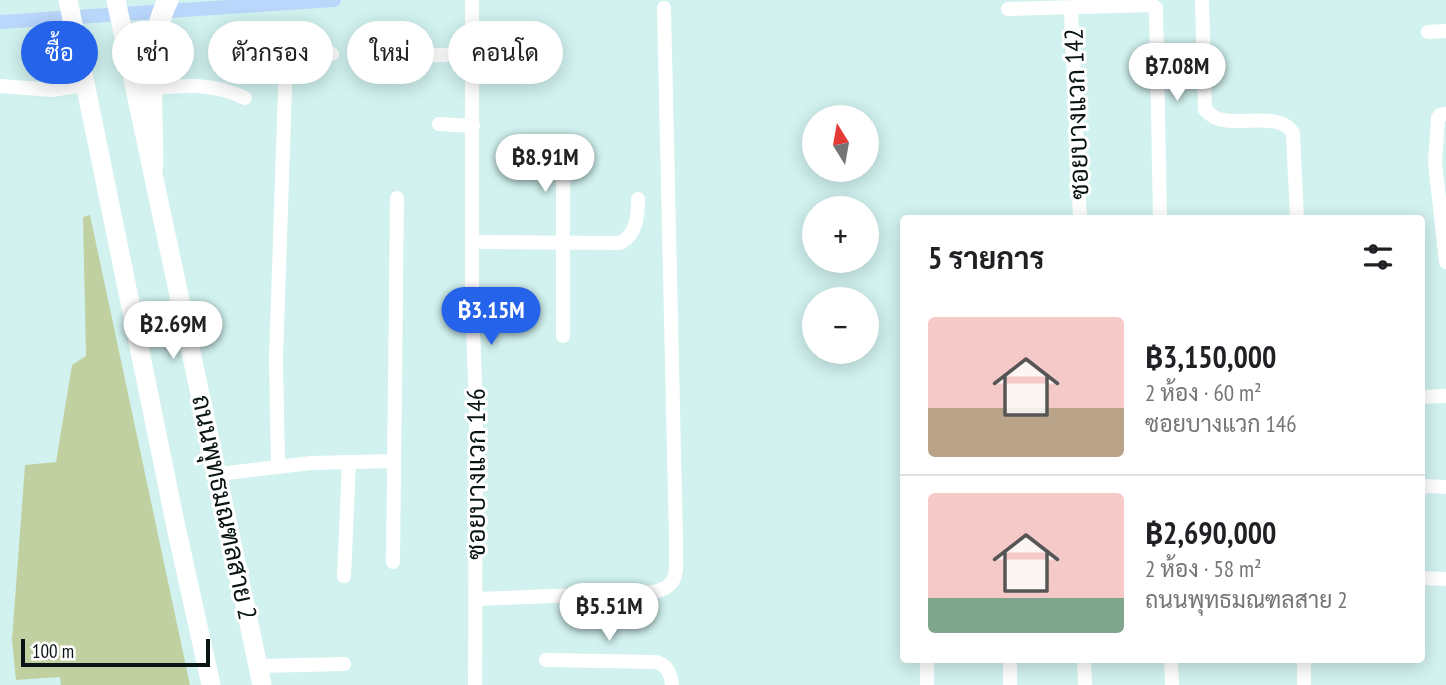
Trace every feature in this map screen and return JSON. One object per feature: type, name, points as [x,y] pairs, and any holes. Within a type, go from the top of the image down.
[{"type":"main road","name":"ถนนพุทธมณฑลสาย 2","points":[[68,0],[211,685]]},
{"type":"main road","name":"ถนนพุทธมณฑลสาย 2","points":[[116,0],[260,676]]},
{"type":"main road","points":[[153,165],[156,33],[168,0]]},
{"type":"street","points":[[1202,0],[1205,110],[1214,117],[1225,120],[1276,122],[1289,126],[1293,133],[1297,215]]},
{"type":"street","points":[[1008,9],[1152,5],[1158,14],[1160,215]]},
{"type":"street","points":[[476,599],[653,592],[666,590],[675,579],[664,8]]},
{"type":"street","name":"ซอยบางแวก 142","points":[[1071,9],[1080,215]]},
{"type":"street","points":[[1427,32],[1446,31]]},
{"type":"street","points":[[278,466],[276,346],[285,84]]},
{"type":"street","name":"ซอยบางแวก 146","points":[[473,84],[475,685]]},
{"type":"street","points":[[0,86],[52,90],[85,85]]},
{"type":"street","points":[[153,88],[200,85],[245,97]]},
{"type":"street","points":[[1446,114],[1440,114],[1438,118],[1435,154],[1446,262]]},
{"type":"street","points":[[439,124],[473,126]]},
{"type":"street","points":[[563,144],[564,336]]},
{"type":"street","points":[[393,562],[397,198]]},
{"type":"street","points":[[472,242],[611,244],[625,240],[638,217],[638,199]]},
{"type":"street","points":[[1425,397],[1446,396]]},
{"type":"street","points":[[219,474],[278,466],[394,461]]},
{"type":"street","points":[[344,576],[349,462]]},
{"type":"street","points":[[1425,487],[1446,487]]},
{"type":"street","points":[[1425,579],[1446,579]]},
{"type":"street","points":[[546,660],[656,662],[665,665],[669,670],[672,685]]},
{"type":"street","points":[[927,663],[927,685]]},
{"type":"street","points":[[1010,663],[1010,685]]},
{"type":"street","points":[[1084,663],[1085,685]]},
{"type":"street","points":[[1171,663],[1172,685]]},
{"type":"street","points":[[1304,663],[1304,685]]},
{"type":"street","points":[[260,676],[344,664]]},
{"type":"green space","points":[[90,215],[190,685],[61,685],[60,677],[16,680],[12,640],[25,465],[56,462],[72,365],[86,356],[83,217]]},
{"type":"waterway","points":[[0,22],[334,0]]}]
